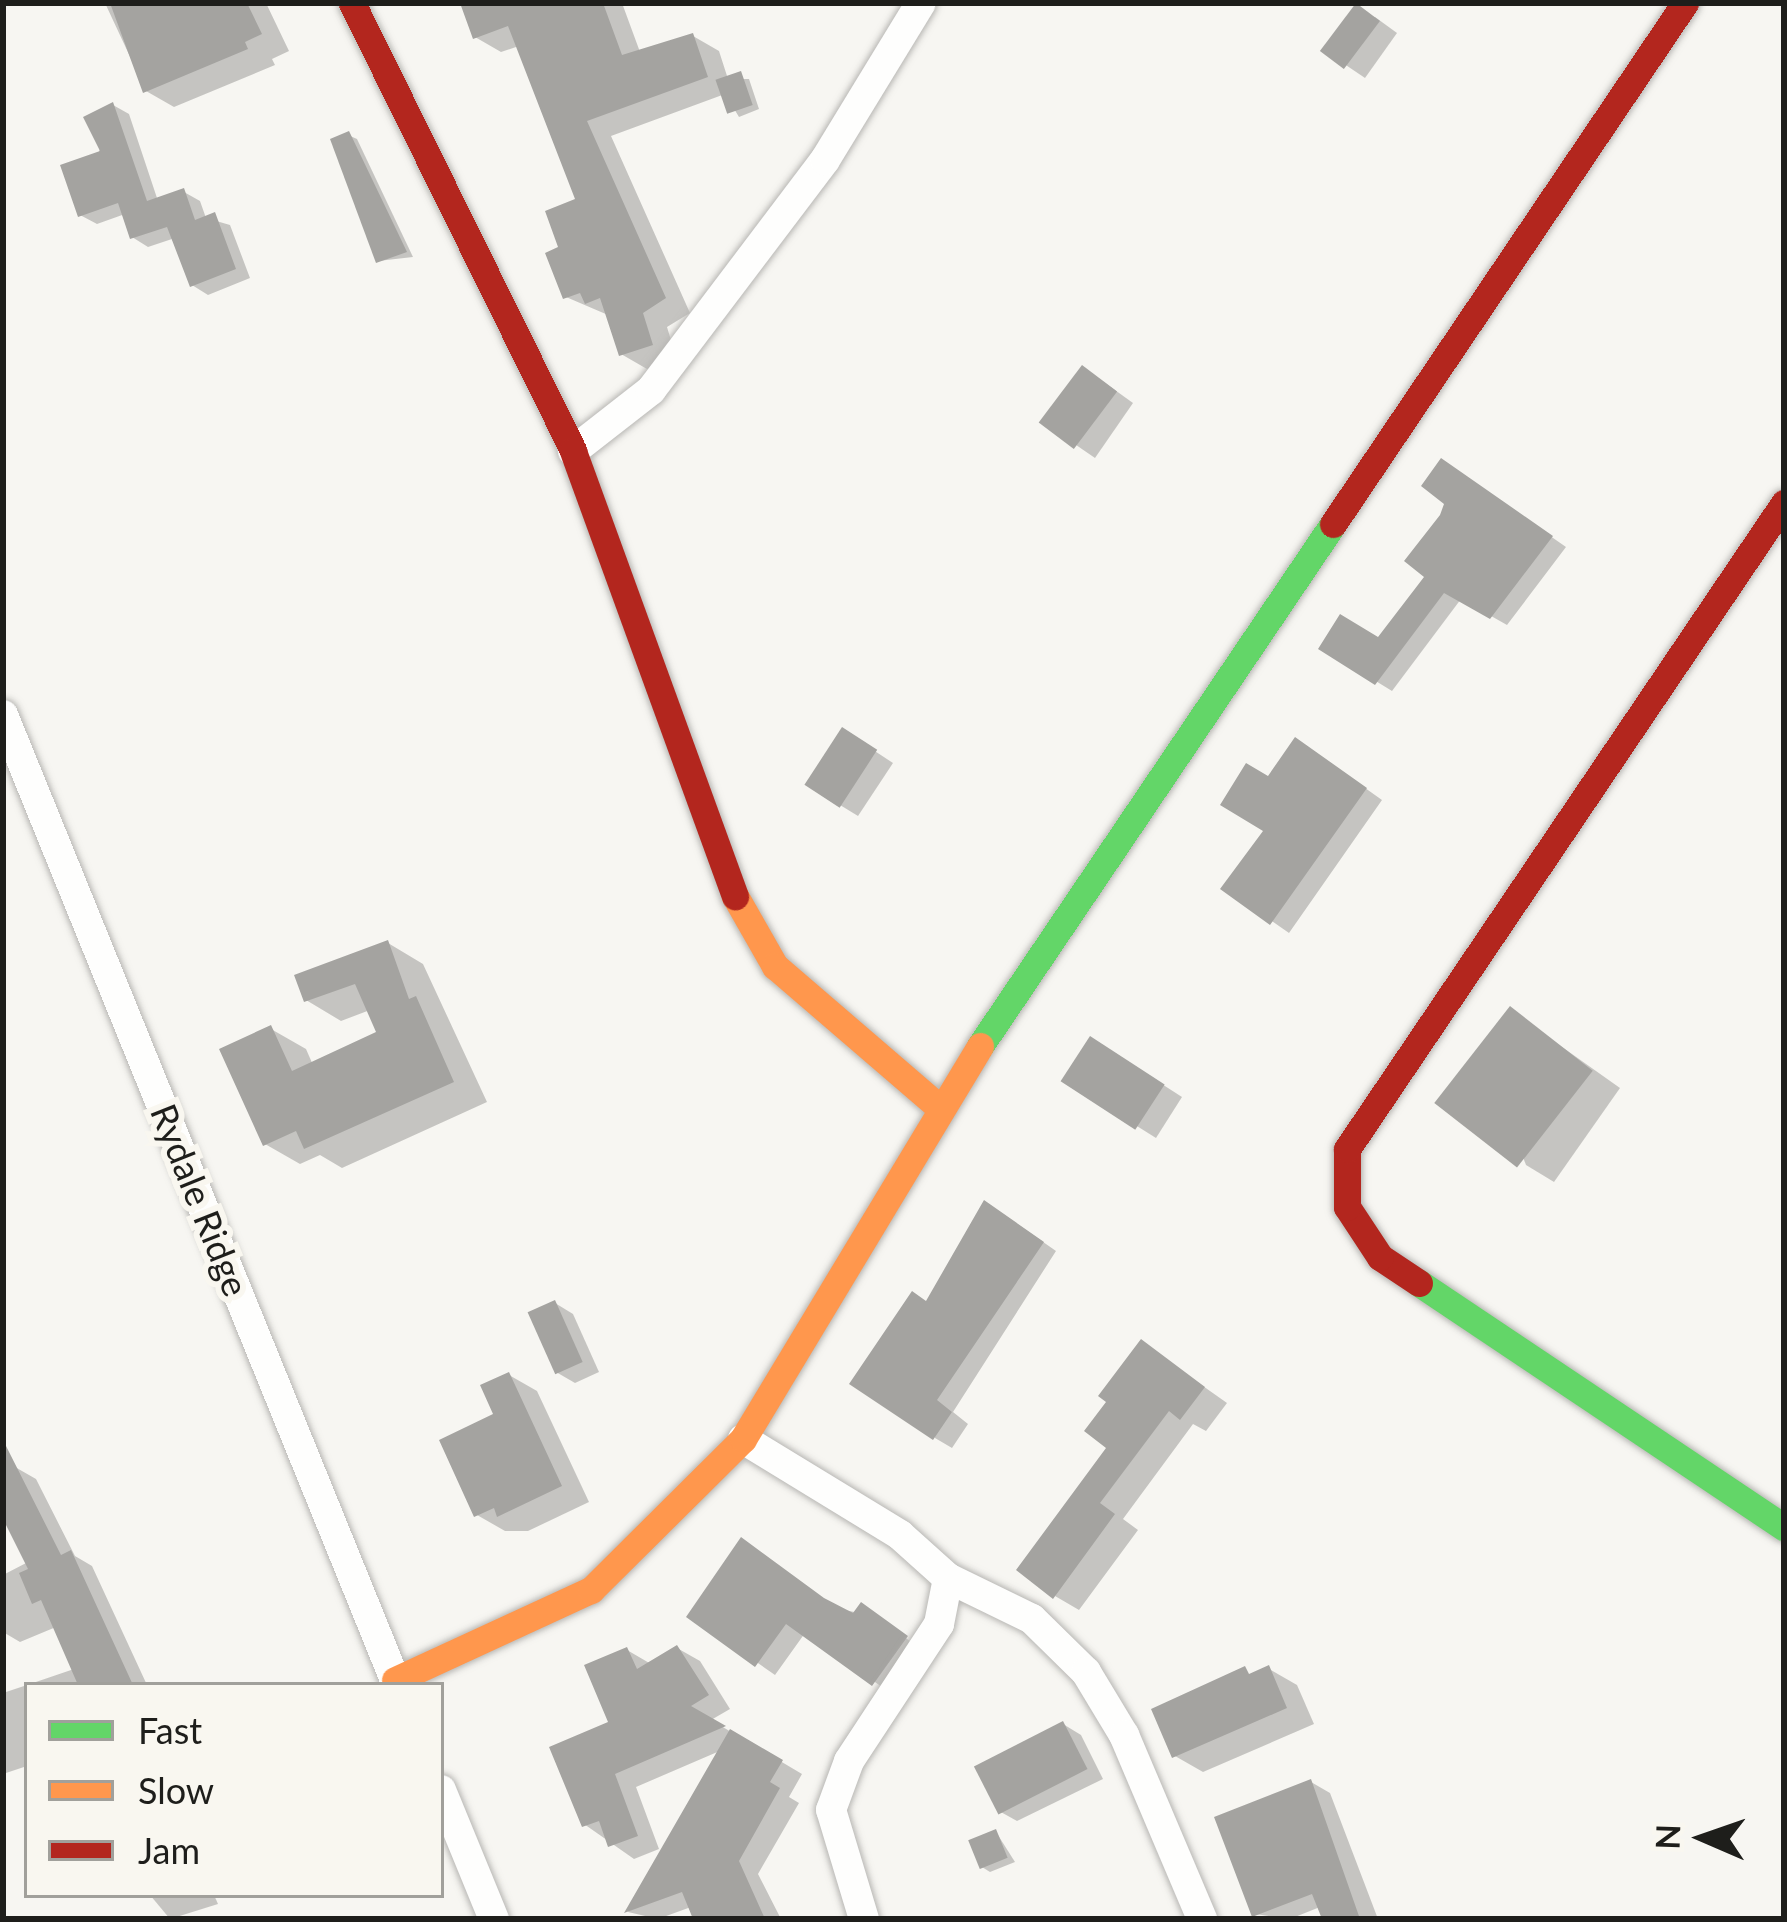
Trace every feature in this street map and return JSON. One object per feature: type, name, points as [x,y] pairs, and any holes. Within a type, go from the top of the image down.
[{"type":"street","points":[[352,3],[573,451],[741,911],[776,966],[940,1107]]},
{"type":"street","points":[[573,451],[651,390],[825,160],[921,3]]},
{"type":"street","points":[[398,1682],[591,1590],[743,1439],[940,1107],[1685,3]]},
{"type":"street","points":[[1784,503],[1346,1148],[1347,1207],[1380,1257],[1784,1527]]},
{"type":"street","name":"Rydale Ridge","points":[[3,715],[396,1682]]},
{"type":"street","points":[[743,1439],[900,1535],[948,1578],[1032,1619],[1087,1672],[1124,1735],[1202,1919]]},
{"type":"street","points":[[864,1919],[831,1810],[849,1761],[939,1624],[948,1578]]},
{"type":"street","points":[[444,1797],[494,1919]]},
{"type":"building","points":[[110,3],[247,3],[262,34],[245,42],[248,49],[143,93]]},
{"type":"building","points":[[460,3],[603,3],[622,55],[693,33],[708,77],[587,121],[666,298],[643,313],[653,345],[619,356],[600,298],[585,304],[580,293],[563,299],[545,253],[558,247],[545,211],[575,199],[508,26],[473,39]]},
{"type":"building","points":[[1356,3],[1380,21],[1344,69],[1320,51]]},
{"type":"building","points":[[741,71],[753,105],[727,114],[715,80]]},
{"type":"building","points":[[113,102],[147,201],[184,188],[195,220],[215,212],[236,269],[190,287],[167,227],[130,239],[118,203],[78,217],[60,165],[100,151],[83,117]]},
{"type":"building","points":[[349,131],[407,252],[376,263],[330,139]]},
{"type":"building","points":[[1082,365],[1117,391],[1074,449],[1039,423]]},
{"type":"building","points":[[1441,458],[1553,536],[1490,619],[1444,593],[1375,685],[1318,649],[1340,614],[1378,637],[1424,577],[1404,561],[1444,504],[1421,486]]},
{"type":"building","points":[[842,727],[877,750],[840,808],[804,785]]},
{"type":"building","points":[[1295,737],[1367,788],[1270,925],[1220,889],[1263,831],[1220,805],[1246,763],[1268,776]]},
{"type":"building","points":[[388,940],[409,999],[416,996],[454,1082],[304,1149],[296,1131],[263,1146],[219,1049],[271,1025],[292,1071],[376,1032],[355,984],[304,1002],[294,975]]},
{"type":"building","points":[[1510,1006],[1593,1071],[1517,1168],[1434,1103]]},
{"type":"building","points":[[1090,1036],[1165,1084],[1135,1130],[1061,1081]]},
{"type":"building","points":[[984,1200],[1044,1242],[937,1400],[952,1412],[933,1440],[849,1384],[912,1291],[926,1301]]},
{"type":"building","points":[[555,1300],[583,1362],[555,1374],[528,1312]]},
{"type":"building","points":[[1141,1339],[1205,1387],[1180,1420],[1169,1411],[1100,1503],[1115,1514],[1053,1599],[1016,1570],[1106,1448],[1084,1431],[1106,1402],[1098,1396]]},
{"type":"building","points":[[509,1372],[562,1486],[497,1517],[494,1508],[474,1517],[439,1440],[493,1414],[480,1385]]},
{"type":"building","points":[[3,1440],[61,1555],[71,1550],[132,1682],[77,1682],[41,1600],[32,1604],[19,1573],[28,1569],[3,1519]]},
{"type":"building","points":[[741,1537],[824,1598],[853,1613],[861,1602],[908,1636],[872,1686],[786,1624],[755,1667],[686,1617]]},
{"type":"building","points":[[677,1645],[709,1695],[691,1706],[726,1726],[615,1774],[638,1836],[608,1847],[599,1821],[582,1827],[549,1747],[608,1722],[584,1665],[627,1647],[637,1669]]},
{"type":"building","points":[[1269,1665],[1287,1708],[1172,1758],[1151,1709],[1245,1666],[1249,1674]]},
{"type":"building","points":[[1063,1721],[1088,1769],[998,1815],[974,1766]]},
{"type":"building","points":[[730,1729],[783,1760],[770,1782],[780,1788],[739,1861],[765,1919],[693,1919],[682,1892],[624,1913]]},
{"type":"building","points":[[1311,1779],[1360,1919],[1322,1919],[1312,1894],[1252,1917],[1214,1817]]},
{"type":"building","points":[[996,1829],[1008,1858],[980,1869],[968,1840]]},
{"type":"traffic: fast","points":[[980,1046],[1333,524]]},
{"type":"traffic: fast","points":[[1419,1283],[1784,1527]]},
{"type":"traffic: slow","points":[[735,896],[775,966],[939,1107]]},
{"type":"traffic: slow","points":[[395,1680],[591,1590],[743,1439],[980,1046]]},
{"type":"traffic: jam","points":[[352,3],[573,451],[735,896]]},
{"type":"traffic: jam","points":[[1333,524],[1685,3]]},
{"type":"traffic: jam","points":[[1419,1283],[1380,1257],[1347,1207],[1347,1149],[1784,503]]}]
